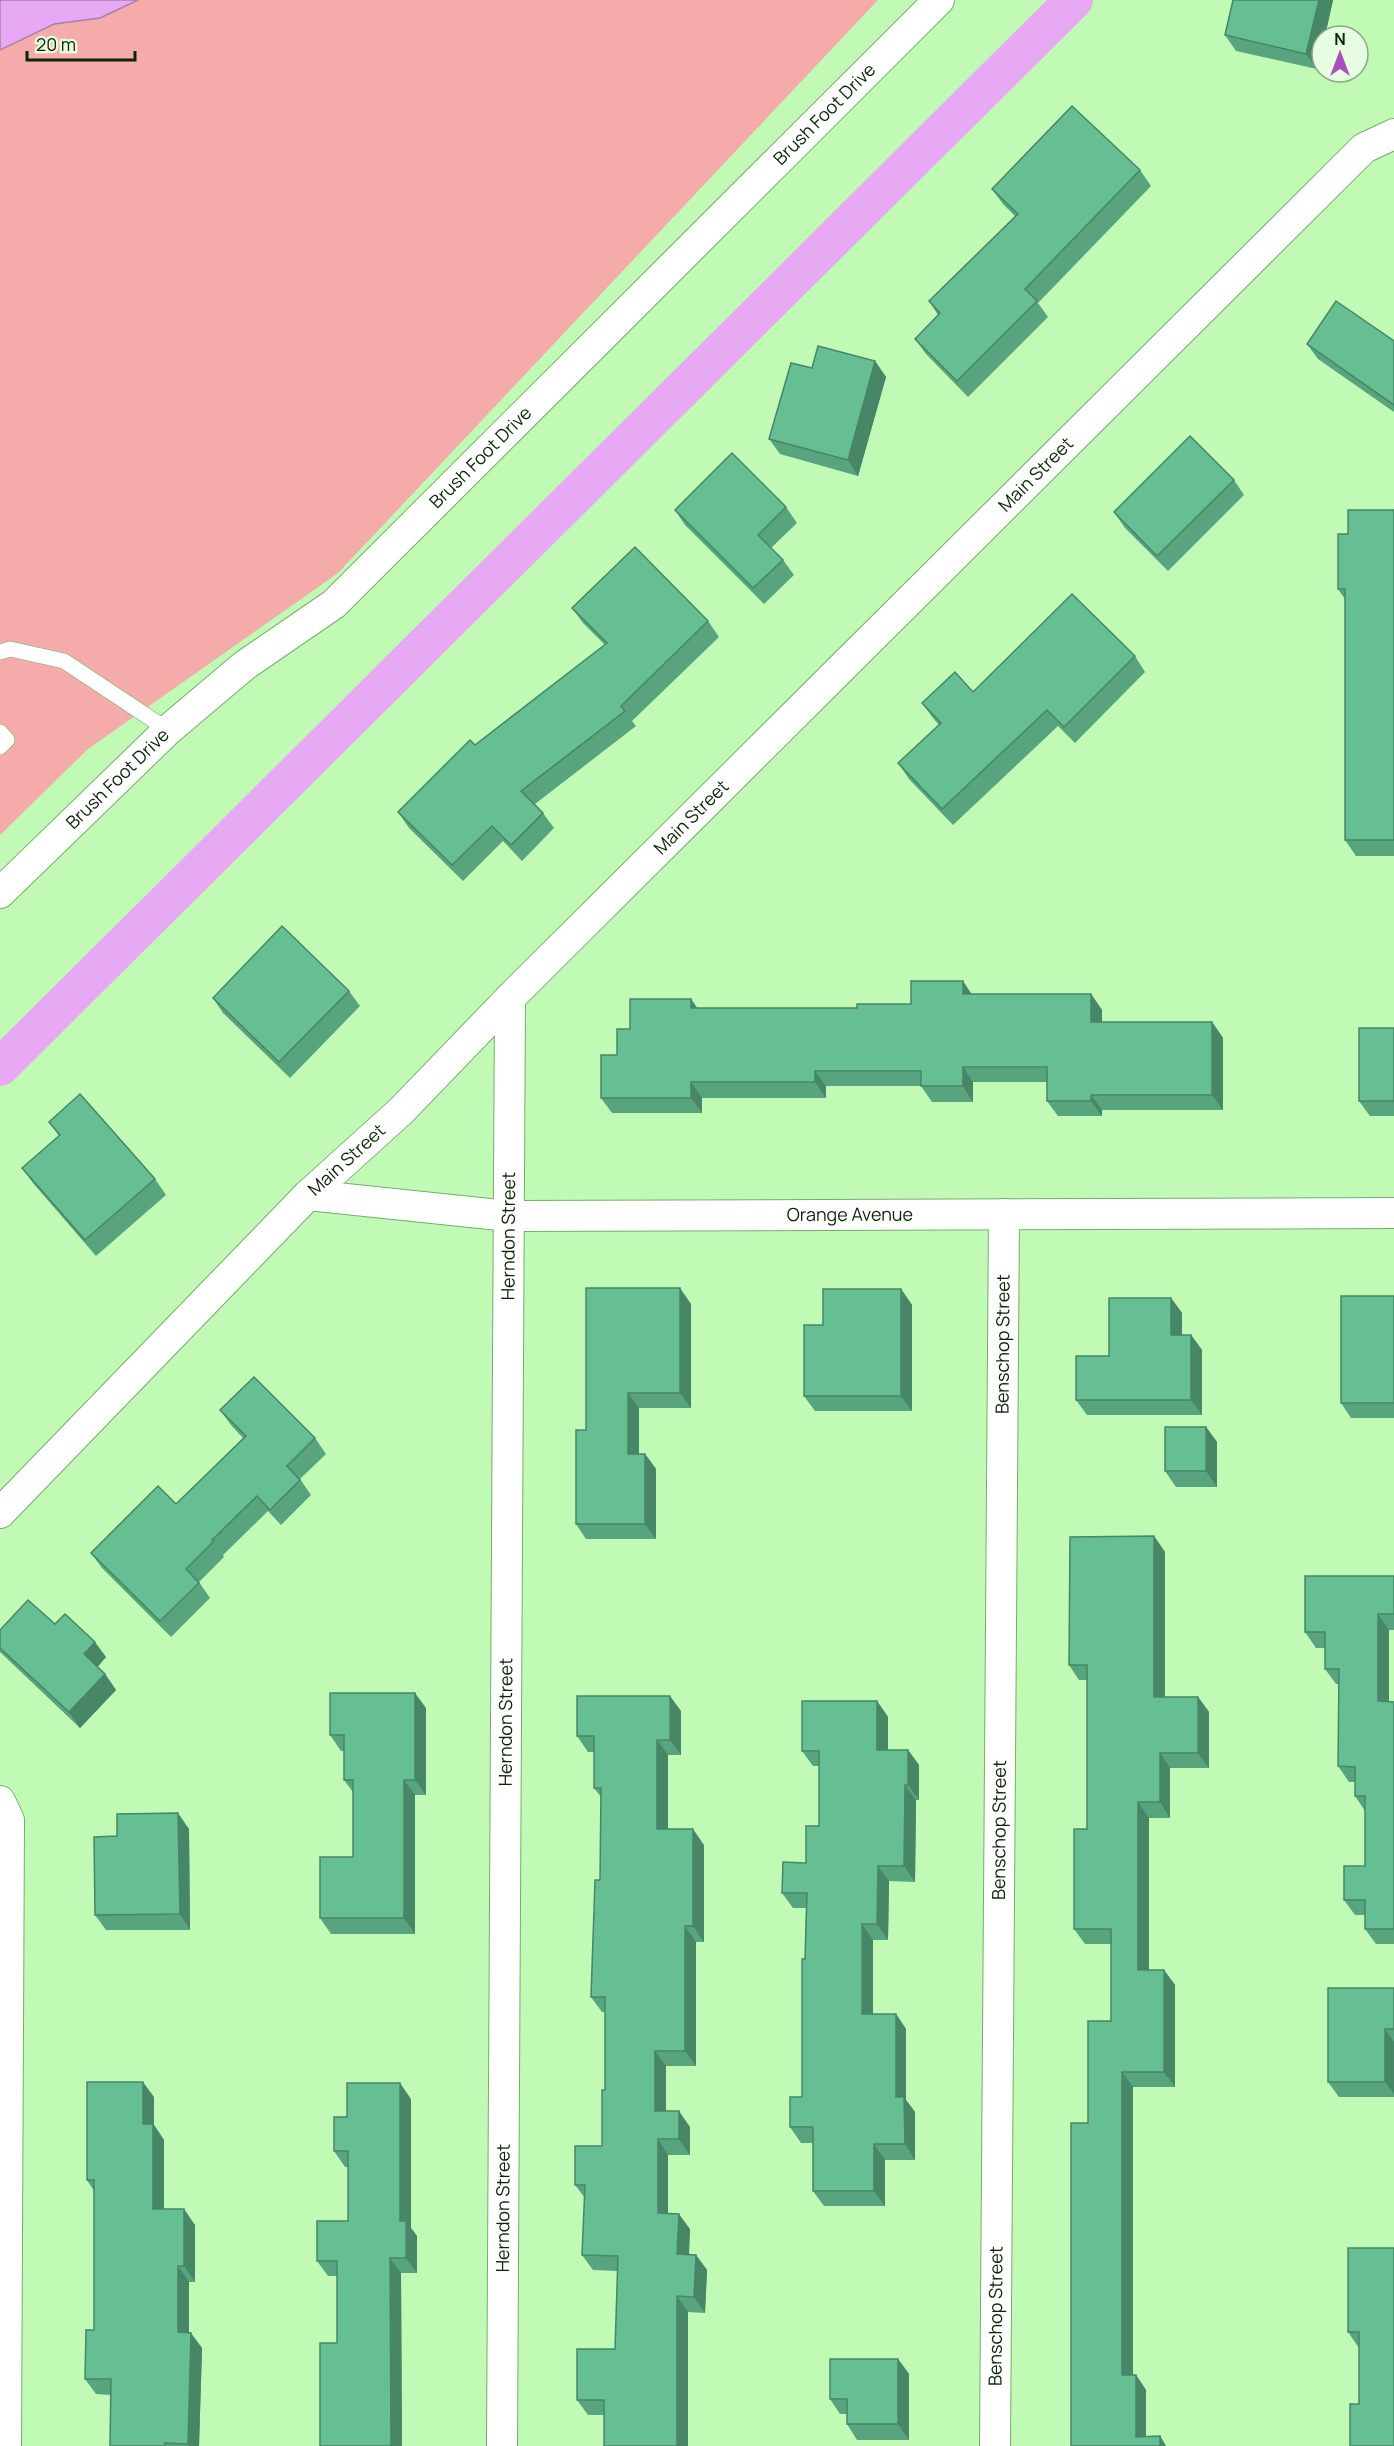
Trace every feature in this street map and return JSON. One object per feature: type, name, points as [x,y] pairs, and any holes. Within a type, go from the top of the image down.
[{"type":"street","name":"Brush Foot Drive","points":[[0,893],[168,730],[245,665],[334,604],[939,0]]},
{"type":"street","points":[[1364,148],[1394,118]]},
{"type":"street","name":"Main Street","points":[[0,1513],[308,1195],[401,1111],[510,998],[1364,148],[1394,134]]},
{"type":"street","name":"Herndon Street","points":[[502,2446],[510,998]]},
{"type":"street","name":"Orange Avenue","points":[[308,1195],[509,1215],[1394,1213]]},
{"type":"street","name":"Benschop Street","points":[[995,2446],[1004,1214]]},
{"type":"street","points":[[0,1801],[9,1820],[6,2446]]},
{"type":"lane","points":[[0,652],[10,649],[64,661],[168,730]]},
{"type":"lane","points":[[0,732],[7,740],[0,747]]},
{"type":"shaded area","points":[[0,0],[878,0],[338,573],[88,749],[0,835]]},
{"type":"shaded area","points":[[0,0],[138,0],[100,18],[54,24],[0,50]]},
{"type":"building","points":[[1233,0],[1319,0],[1313,24],[1310,24],[1306,54],[1225,35]]},
{"type":"building","points":[[1072,106],[1140,170],[1025,289],[1037,301],[957,381],[915,339],[940,313],[929,301],[1018,214],[992,189]]},
{"type":"building","points":[[1336,301],[1394,341],[1394,405],[1307,344]]},
{"type":"building","points":[[818,346],[875,361],[848,460],[769,439],[791,363],[812,368]]},
{"type":"building","points":[[1190,436],[1234,480],[1157,556],[1114,512]]},
{"type":"building","points":[[732,453],[786,507],[758,535],[783,560],[753,588],[675,510]]},
{"type":"building","points":[[1348,510],[1394,510],[1394,840],[1345,840],[1345,589],[1338,589],[1338,534],[1348,534]]},
{"type":"building","points":[[635,547],[708,621],[621,706],[625,711],[521,791],[543,813],[511,845],[492,826],[452,865],[398,812],[470,740],[475,745],[607,643],[572,608]]},
{"type":"building","points":[[1072,594],[1135,656],[1064,727],[1047,710],[942,809],[898,763],[941,723],[922,703],[955,672],[973,692]]},
{"type":"building","points":[[282,926],[349,991],[279,1062],[213,998]]},
{"type":"building","points":[[911,981],[963,981],[963,994],[1091,994],[1091,1022],[1212,1022],[1212,1095],[1091,1095],[1091,1101],[1047,1101],[1047,1067],[963,1067],[963,1086],[921,1086],[921,1071],[815,1071],[815,1082],[691,1082],[691,1098],[601,1098],[601,1055],[617,1055],[617,1029],[630,1029],[630,999],[691,999],[691,1008],[857,1008],[857,1004],[911,1004]]},
{"type":"building","points":[[1359,1028],[1394,1028],[1394,1101],[1359,1101]]},
{"type":"building","points":[[80,1094],[155,1179],[85,1240],[22,1168],[60,1135],[49,1122]]},
{"type":"building","points":[[586,1288],[680,1288],[680,1393],[628,1393],[628,1454],[645,1454],[645,1524],[576,1524],[576,1430],[586,1430]]},
{"type":"building","points":[[823,1289],[901,1289],[901,1396],[804,1396],[804,1325],[823,1325]]},
{"type":"building","points":[[1341,1296],[1394,1296],[1394,1403],[1341,1403]]},
{"type":"building","points":[[1109,1298],[1171,1298],[1171,1335],[1191,1335],[1191,1400],[1076,1400],[1076,1356],[1109,1356]]},
{"type":"building","points":[[254,1377],[315,1438],[287,1466],[300,1480],[270,1510],[257,1496],[212,1540],[214,1541],[186,1569],[199,1583],[160,1621],[91,1553],[158,1486],[176,1504],[246,1436],[220,1410]]},
{"type":"building","points":[[1165,1427],[1206,1427],[1206,1471],[1165,1471]]},
{"type":"building","points":[[1154,1536],[1154,1697],[1198,1697],[1198,1753],[1160,1753],[1160,1802],[1138,1802],[1138,1970],[1164,1970],[1164,2072],[1122,2072],[1122,2375],[1136,2375],[1136,2437],[1160,2436],[1160,2446],[1071,2446],[1071,2123],[1088,2123],[1088,2021],[1111,2021],[1111,1929],[1074,1929],[1074,1829],[1087,1829],[1087,1665],[1069,1665],[1070,1537]]},
{"type":"building","points":[[1305,1576],[1394,1576],[1394,1614],[1378,1614],[1378,1701],[1394,1702],[1394,1929],[1365,1929],[1365,1900],[1344,1900],[1344,1866],[1365,1866],[1365,1796],[1355,1796],[1355,1767],[1338,1766],[1339,1669],[1325,1669],[1325,1632],[1305,1632]]},
{"type":"building","points":[[28,1600],[55,1624],[65,1614],[95,1642],[84,1654],[105,1674],[69,1712],[0,1648],[0,1630]]},
{"type":"building","points":[[330,1693],[415,1693],[415,1780],[404,1780],[404,1918],[320,1918],[320,1857],[353,1857],[353,1780],[344,1780],[344,1735],[330,1735]]},
{"type":"building","points":[[577,1696],[670,1696],[670,1740],[657,1740],[657,1829],[693,1829],[693,1926],[685,1926],[685,2051],[655,2051],[655,2111],[679,2111],[679,2139],[658,2139],[658,2213],[679,2214],[677,2254],[696,2255],[694,2297],[677,2296],[677,2446],[604,2446],[604,2400],[577,2400],[577,2349],[615,2349],[618,2256],[582,2255],[585,2185],[575,2185],[575,2146],[602,2146],[602,2090],[605,2090],[605,1997],[591,1997],[595,1880],[600,1880],[601,1788],[594,1788],[594,1736],[577,1736]]},
{"type":"building","points":[[802,1701],[877,1701],[877,1750],[908,1750],[904,1866],[878,1866],[877,1924],[862,1924],[862,2014],[896,2014],[896,2097],[904,2097],[905,2144],[874,2144],[874,2191],[813,2191],[813,2127],[790,2127],[790,2097],[802,2097],[802,1959],[805,1959],[807,1893],[782,1893],[783,1862],[806,1863],[806,1826],[819,1826],[819,1751],[802,1751]]},
{"type":"building","points":[[178,1813],[180,1914],[95,1915],[94,1837],[117,1836],[117,1814]]},
{"type":"building","points":[[1328,1988],[1394,1988],[1394,2029],[1385,2029],[1385,2082],[1328,2082]]},
{"type":"building","points":[[87,2082],[143,2082],[143,2124],[153,2124],[153,2209],[184,2209],[184,2266],[178,2266],[178,2332],[191,2333],[188,2444],[110,2446],[111,2379],[85,2379],[86,2330],[94,2330],[94,2180],[87,2180]]},
{"type":"building","points":[[347,2083],[400,2083],[400,2221],[406,2221],[406,2258],[390,2258],[391,2446],[320,2446],[320,2343],[337,2343],[337,2261],[317,2261],[317,2221],[348,2221],[348,2151],[334,2151],[334,2117],[347,2117]]},
{"type":"building","points":[[1348,2248],[1394,2248],[1394,2446],[1350,2446],[1350,2404],[1359,2404],[1359,2332],[1348,2332]]},
{"type":"building","points":[[830,2359],[898,2359],[898,2424],[847,2424],[847,2399],[830,2399]]},
{"type":"waterway","points":[[0,1067],[1074,0]]}]
